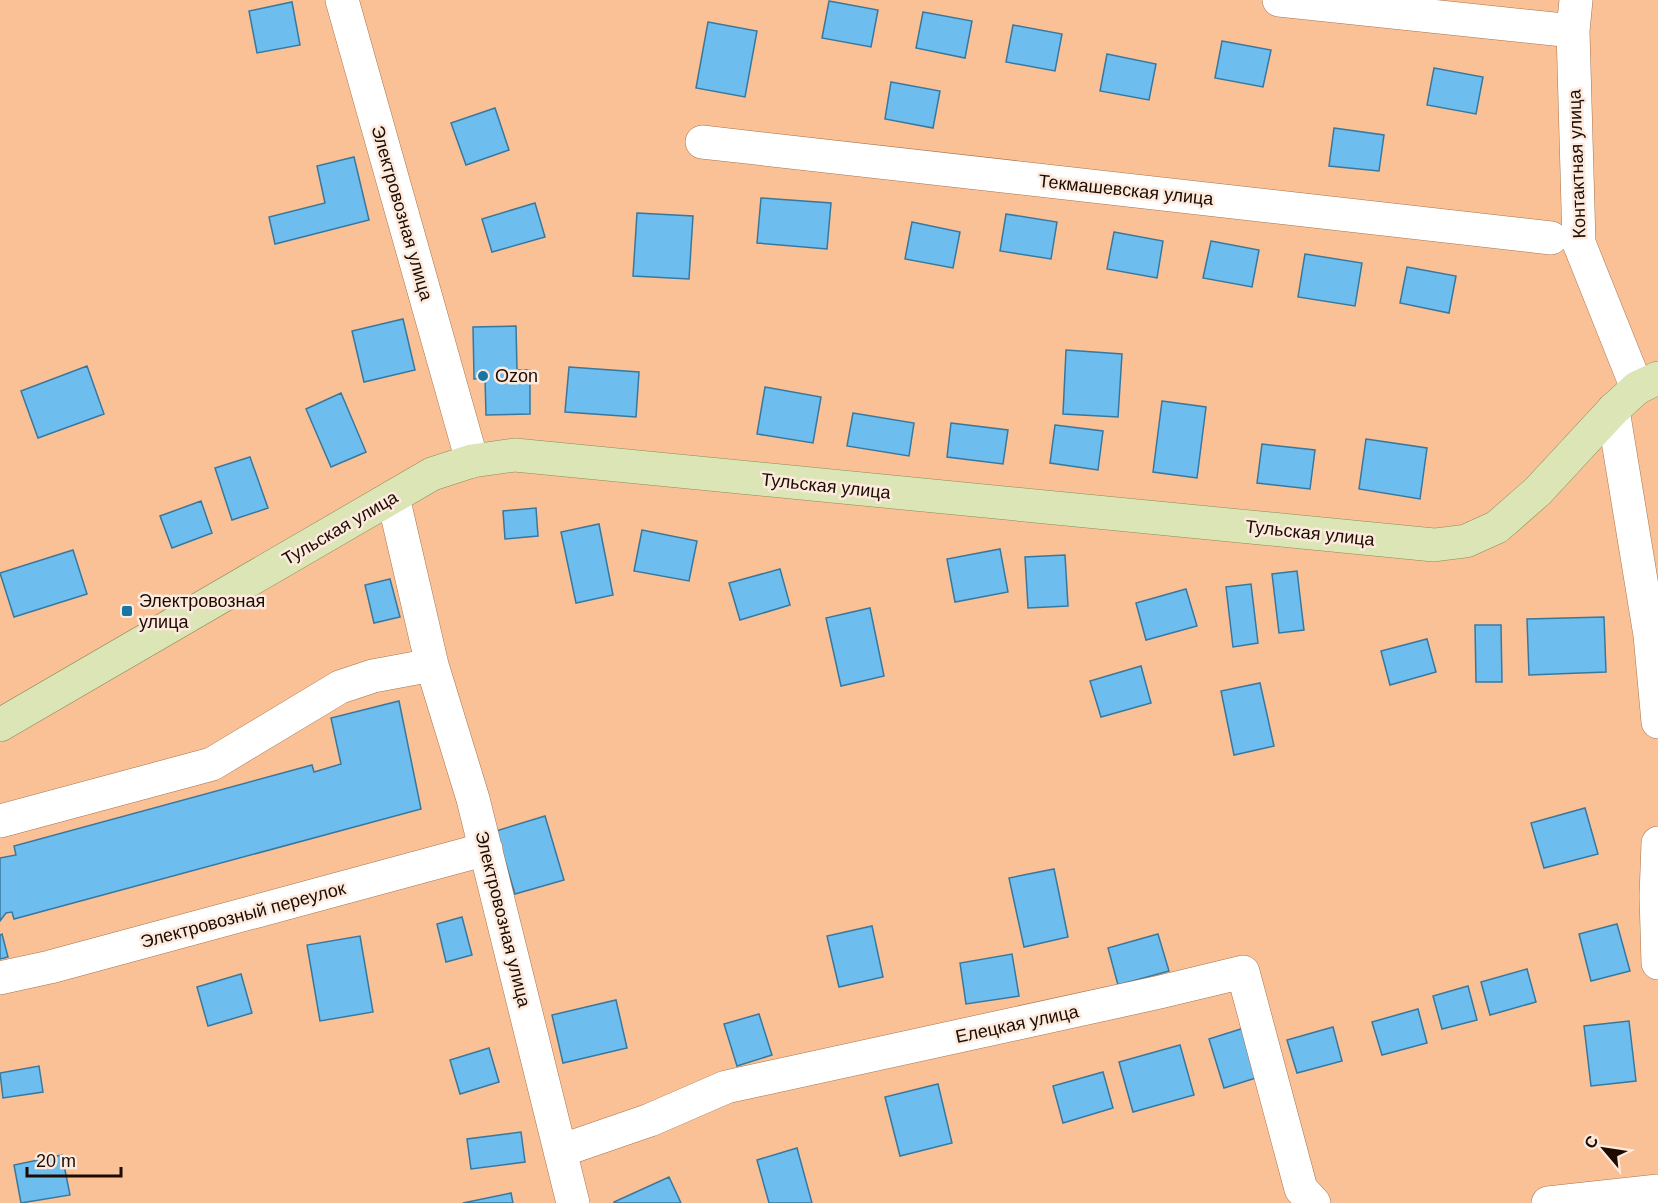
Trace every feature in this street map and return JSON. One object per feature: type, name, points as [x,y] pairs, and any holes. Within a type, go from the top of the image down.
[{"type":"main road","name":"Тульская улица","points":[[0,725],[432,474],[472,461],[515,455],[1434,545],[1466,541],[1497,527],[1538,491],[1613,410],[1648,383]]},
{"type":"street","name":"Электровозная улица","points":[[342,0],[472,461]]},
{"type":"street","points":[[1279,0],[1574,16]]},
{"type":"street","name":"Контактная улица","points":[[1574,16],[1579,243],[1648,383]]},
{"type":"street","name":"Текмашевская улица","points":[[702,142],[1551,238]]},
{"type":"street","points":[[1613,410],[1654,634],[1658,722]]},
{"type":"street","name":"Электровозная улица","points":[[393,497],[432,665],[473,799],[573,1203]]},
{"type":"street","points":[[0,821],[212,764],[340,687],[373,676],[432,665]]},
{"type":"street","points":[[1658,843],[1656,896],[1658,963]]},
{"type":"street","name":"Электровозный переулок","points":[[0,978],[50,967],[486,849]]},
{"type":"street","name":"Елецкая улица","points":[[560,1151],[650,1120],[726,1087],[1243,972],[1301,1189],[1314,1203]]},
{"type":"street","points":[[1548,1203],[1658,1191]]},
{"type":"building","points":[[829,1],[878,10],[871,47],[822,38]]},
{"type":"building","points":[[292,2],[300,45],[257,53],[249,11]]},
{"type":"building","points":[[923,12],[972,21],[965,58],[916,48]]},
{"type":"building","points":[[708,22],[757,31],[745,97],[696,88]]},
{"type":"building","points":[[1013,25],[1062,34],[1055,71],[1006,62]]},
{"type":"building","points":[[1222,41],[1271,50],[1263,87],[1215,78]]},
{"type":"building","points":[[1107,54],[1156,64],[1149,100],[1100,91]]},
{"type":"building","points":[[1434,68],[1483,77],[1476,114],[1427,105]]},
{"type":"building","points":[[891,82],[940,91],[933,128],[885,119]]},
{"type":"building","points":[[495,108],[509,150],[466,165],[451,123]]},
{"type":"building","points":[[1334,128],[1384,135],[1379,171],[1329,166]]},
{"type":"building","points":[[354,157],[369,220],[275,244],[269,217],[325,203],[317,166]]},
{"type":"building","points":[[761,198],[831,203],[827,249],[757,243]]},
{"type":"building","points":[[535,203],[545,237],[492,252],[482,219]]},
{"type":"building","points":[[637,213],[693,216],[689,279],[633,276]]},
{"type":"building","points":[[1006,214],[1057,222],[1051,259],[1000,251]]},
{"type":"building","points":[[912,222],[960,232],[953,268],[905,259]]},
{"type":"building","points":[[1114,232],[1163,241],[1157,278],[1107,269]]},
{"type":"building","points":[[1211,241],[1259,250],[1252,287],[1203,278]]},
{"type":"building","points":[[1305,254],[1362,263],[1355,306],[1298,297]]},
{"type":"building","points":[[1407,267],[1456,276],[1449,313],[1400,303]]},
{"type":"building","points":[[403,319],[415,370],[364,382],[352,331]]},
{"type":"building","points":[[516,326],[517,370],[530,370],[530,414],[486,415],[485,378],[474,379],[473,327]]},
{"type":"building","points":[[1066,350],[1122,354],[1118,417],[1063,414]]},
{"type":"building","points":[[87,366],[104,414],[38,438],[21,391]]},
{"type":"building","points":[[569,367],[639,372],[636,417],[565,412]]},
{"type":"building","points":[[765,387],[821,397],[813,443],[757,434]]},
{"type":"building","points":[[341,393],[366,452],[331,467],[306,409]]},
{"type":"building","points":[[1162,401],[1206,407],[1197,478],[1153,472]]},
{"type":"building","points":[[853,413],[914,423],[909,456],[847,446]]},
{"type":"building","points":[[951,423],[1008,430],[1003,464],[947,457]]},
{"type":"building","points":[[1055,425],[1103,431],[1098,470],[1050,463]]},
{"type":"building","points":[[1366,439],[1427,448],[1420,499],[1359,489]]},
{"type":"building","points":[[1262,444],[1315,450],[1310,489],[1257,483]]},
{"type":"building","points":[[250,457],[268,508],[232,520],[215,468]]},
{"type":"building","points":[[201,501],[212,533],[172,548],[160,516]]},
{"type":"building","points":[[536,508],[538,536],[505,539],[503,511]]},
{"type":"building","points":[[599,524],[613,595],[576,603],[561,532]]},
{"type":"building","points":[[642,530],[697,541],[689,581],[634,571]]},
{"type":"building","points":[[1000,549],[1008,592],[955,602],[947,559]]},
{"type":"building","points":[[73,550],[87,594],[14,617],[0,573]]},
{"type":"building","points":[[1065,555],[1068,606],[1028,608],[1025,557]]},
{"type":"building","points":[[780,569],[790,605],[740,620],[729,583]]},
{"type":"building","points":[[1297,571],[1304,630],[1279,633],[1272,574]]},
{"type":"building","points":[[390,579],[400,617],[374,623],[365,585]]},
{"type":"building","points":[[1251,584],[1258,643],[1233,647],[1226,587]]},
{"type":"building","points":[[1186,589],[1197,626],[1146,640],[1136,603]]},
{"type":"building","points":[[870,608],[884,676],[841,686],[826,618]]},
{"type":"building","points":[[1604,617],[1606,672],[1529,675],[1527,619]]},
{"type":"building","points":[[1475,625],[1501,625],[1502,682],[1476,682]]},
{"type":"building","points":[[1427,639],[1436,672],[1390,685],[1381,651]]},
{"type":"building","points":[[1141,666],[1151,703],[1101,717],[1090,681]]},
{"type":"building","points":[[1260,683],[1274,746],[1234,755],[1221,691]]},
{"type":"building","points":[[399,701],[421,809],[14,919],[12,912],[6,913],[0,921],[0,858],[16,855],[14,846],[312,765],[314,772],[341,764],[331,718]]},
{"type":"building","points":[[1585,808],[1598,854],[1544,868],[1531,823]]},
{"type":"building","points":[[545,816],[564,880],[515,894],[496,831]]},
{"type":"building","points":[[1054,869],[1068,937],[1024,947],[1009,878]]},
{"type":"building","points":[[462,917],[472,955],[446,962],[437,924]]},
{"type":"building","points":[[1617,924],[1630,971],[1591,981],[1579,934]]},
{"type":"building","points":[[872,926],[883,977],[839,987],[827,936]]},
{"type":"building","points":[[2,934],[8,957],[0,959],[0,935]]},
{"type":"building","points":[[1158,934],[1169,971],[1118,985],[1108,948]]},
{"type":"building","points":[[360,936],[373,1012],[320,1021],[307,945]]},
{"type":"building","points":[[1012,954],[1019,996],[966,1004],[960,963]]},
{"type":"building","points":[[1527,969],[1536,1002],[1490,1015],[1481,982]]},
{"type":"building","points":[[241,974],[252,1013],[208,1026],[197,987]]},
{"type":"building","points":[[1468,986],[1477,1020],[1442,1029],[1433,996]]},
{"type":"building","points":[[616,1000],[627,1048],[563,1063],[552,1015]]},
{"type":"building","points":[[1418,1009],[1427,1043],[1382,1055],[1372,1022]]},
{"type":"building","points":[[759,1014],[772,1055],[737,1066],[724,1024]]},
{"type":"building","points":[[1629,1021],[1636,1081],[1591,1086],[1584,1026]]},
{"type":"building","points":[[1333,1027],[1342,1061],[1297,1073],[1287,1040]]},
{"type":"building","points":[[1244,1028],[1259,1077],[1224,1088],[1209,1039]]},
{"type":"building","points":[[1180,1045],[1194,1095],[1133,1112],[1119,1062]]},
{"type":"building","points":[[489,1048],[499,1082],[460,1094],[450,1060]]},
{"type":"building","points":[[39,1066],[43,1092],[3,1098],[0,1073]]},
{"type":"building","points":[[1103,1072],[1113,1108],[1063,1123],[1053,1086]]},
{"type":"building","points":[[938,1084],[952,1143],[900,1156],[885,1097]]},
{"type":"building","points":[[521,1132],[525,1162],[471,1169],[467,1139]]},
{"type":"building","points":[[797,1148],[812,1203],[769,1203],[757,1160]]},
{"type":"building","points":[[62,1155],[70,1195],[21,1203],[14,1165]]},
{"type":"building","points":[[669,1177],[681,1203],[614,1203],[614,1202]]},
{"type":"building","points":[[511,1193],[513,1203],[463,1203]]},
{"type":"place","name":"Ozon","points":[[483,376]]},
{"type":"place","name":"Электровозная улица","points":[[127,611]]}]
